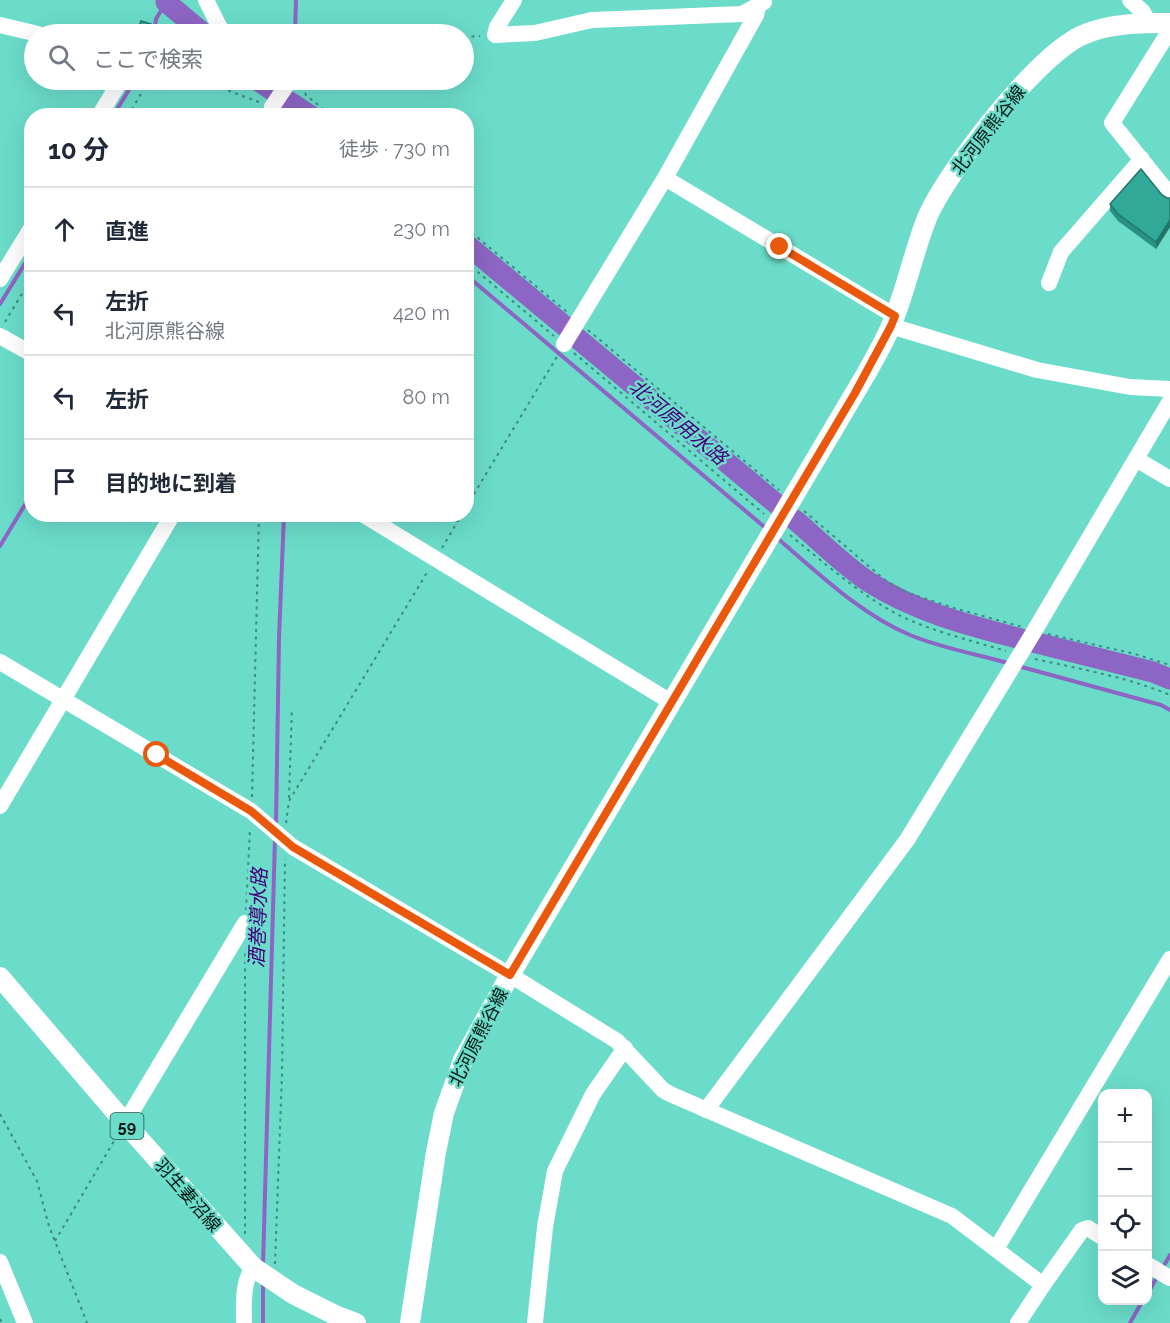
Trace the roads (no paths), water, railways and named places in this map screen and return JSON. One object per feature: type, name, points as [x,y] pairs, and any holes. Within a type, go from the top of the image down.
[{"type":"main road","name":"北河原熊谷線","points":[[410,1323],[436,1152],[444,1113],[463,1060],[510,975],[866,374],[893,321],[927,218],[937,199],[970,148],[1037,70],[1069,42],[1100,28],[1170,23]]},
{"type":"main road","name":"羽生妻沼線","points":[[0,977],[237,1251],[264,1274],[314,1305],[356,1323]]},
{"type":"street","points":[[206,0],[218,24]]},
{"type":"street","points":[[514,0],[496,27],[495,35],[534,33],[592,20],[742,14],[763,3]]},
{"type":"street","points":[[1130,0],[1143,12],[1149,23]]},
{"type":"street","points":[[564,344],[665,178],[763,3]]},
{"type":"street","points":[[1170,23],[1170,30],[1112,123],[1170,195]]},
{"type":"street","points":[[0,25],[24,31]]},
{"type":"street","points":[[104,108],[115,90]]},
{"type":"street","points":[[272,107],[284,90]]},
{"type":"street","points":[[1049,283],[1060,252],[1142,159]]},
{"type":"street","points":[[665,178],[893,321],[1037,370],[1130,387],[1170,389]]},
{"type":"street","points":[[0,279],[24,240]]},
{"type":"street","points":[[0,336],[24,350]]},
{"type":"street","points":[[706,1110],[907,840],[1032,635],[1170,401]]},
{"type":"street","points":[[1136,459],[1170,479]]},
{"type":"street","points":[[0,806],[168,522]]},
{"type":"street","points":[[375,522],[671,702]]},
{"type":"street","points":[[0,662],[251,811],[278,834],[617,1041],[663,1090],[945,1212],[1043,1285]]},
{"type":"street","points":[[125,1123],[245,923]]},
{"type":"street","points":[[996,1249],[1170,959]]},
{"type":"street","points":[[535,1323],[545,1227],[555,1171],[593,1094],[626,1048]]},
{"type":"street","points":[[1018,1323],[1082,1230],[1088,1228],[1098,1234]]},
{"type":"street","points":[[0,1262],[25,1323]]},
{"type":"street","points":[[1152,1267],[1170,1278]]},
{"type":"street","points":[[244,1323],[248,1274],[264,1274]]},
{"type":"waterway","points":[[155,24],[166,2],[164,0]]},
{"type":"waterway","name":"酒巻導水路","points":[[295,24],[296,0]]},
{"type":"waterway","name":"北河原用水路","points":[[166,2],[192,24]]},
{"type":"waterway","points":[[118,108],[129,90]]},
{"type":"waterway","name":"北河原用水路","points":[[285,99],[299,108]]},
{"type":"waterway","name":"北河原用水路","points":[[474,251],[567,328]]},
{"type":"waterway","points":[[0,304],[24,265]]},
{"type":"waterway","points":[[474,282],[768,530]]},
{"type":"waterway","name":"北河原用水路","points":[[577,338],[779,506]]},
{"type":"waterway","points":[[0,546],[24,506]]},
{"type":"waterway","name":"北河原用水路","points":[[795,520],[850,568],[869,582],[905,602],[924,610],[1021,639]]},
{"type":"waterway","name":"酒巻導水路","points":[[276,824],[284,522]]},
{"type":"waterway","points":[[776,537],[856,604],[892,626],[934,644],[1008,663]]},
{"type":"waterway","name":"北河原用水路","points":[[1033,642],[1153,672],[1170,679]]},
{"type":"waterway","points":[[1018,666],[1161,705],[1170,710]]},
{"type":"waterway","name":"酒巻導水路","points":[[263,1265],[275,838]]},
{"type":"waterway","points":[[1162,1269],[1170,1255]]},
{"type":"waterway","points":[[1152,1286],[1158,1275]]},
{"type":"waterway","name":"酒巻導水路","points":[[263,1282],[263,1323]]},
{"type":"waterway","points":[[1130,1323],[1140,1305]]}]
